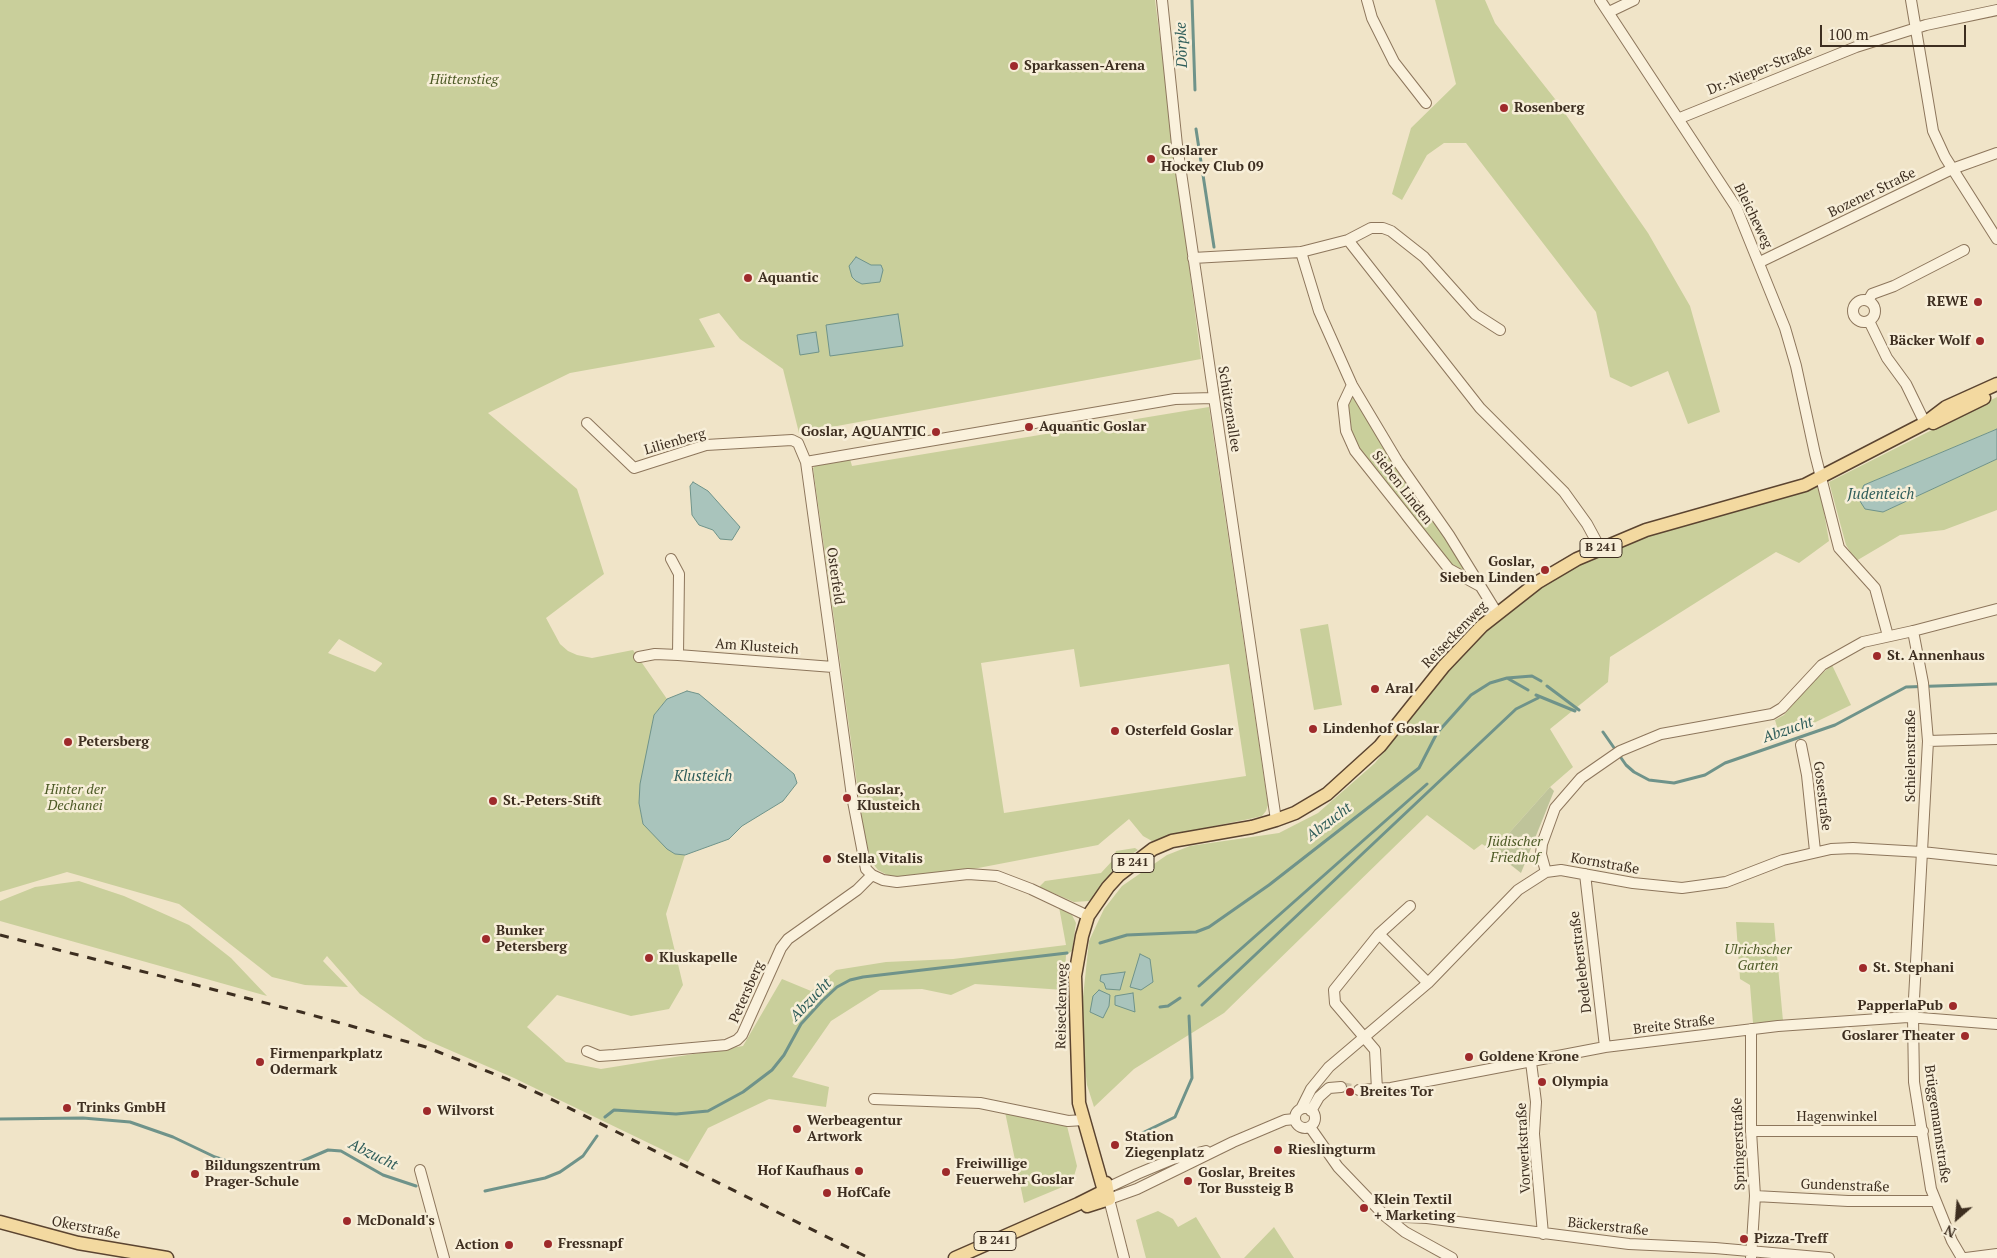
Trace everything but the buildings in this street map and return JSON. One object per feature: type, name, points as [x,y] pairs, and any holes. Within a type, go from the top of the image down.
[{"type":"main road","name":"B 241","points":[[1820,475],[1925,423],[1934,414],[1946,407],[1997,384]]},
{"type":"main road","name":"B 241","points":[[1925,423],[1935,423],[1997,392]]},
{"type":"main road","name":"Reiseckenweg","points":[[1106,1194],[1102,1163],[1094,1151],[1084,1120],[1082,1087],[1078,1080],[1075,976],[1082,936],[1091,911],[1112,882],[1145,854],[1172,841],[1186,840],[1276,820],[1317,800],[1355,770],[1380,746],[1448,662],[1496,614],[1550,574],[1600,548],[1646,530],[1778,492],[1820,475]]},
{"type":"main road","name":"B 241","points":[[955,1258],[1078,1204],[1106,1194]]},
{"type":"main road","name":"B 241","points":[[968,1258],[1080,1208],[1106,1194]]},
{"type":"main road","name":"Okerstraße","points":[[0,1222],[78,1243],[167,1258]]},
{"type":"street","name":"Schützenallee","points":[[1162,0],[1177,145],[1276,820]]},
{"type":"street","points":[[1367,0],[1372,18],[1394,62],[1426,103]]},
{"type":"street","name":"Bleicheweg","points":[[1600,0],[1730,196],[1760,262],[1785,328],[1796,366],[1820,475],[1839,548],[1875,588],[1888,636]]},
{"type":"street","points":[[1609,12],[1634,0]]},
{"type":"street","points":[[1911,0],[1933,131],[1952,169],[1997,239]]},
{"type":"street","name":"Dr.-Nieper-Straße","points":[[1680,118],[1856,47],[1915,28],[1997,10]]},
{"type":"street","name":"Bozener Straße","points":[[1760,262],[1952,169],[1997,153]]},
{"type":"street","points":[[1193,258],[1301,252],[1348,240],[1371,228],[1392,232],[1424,257],[1475,314],[1500,330]]},
{"type":"street","points":[[1348,240],[1480,408],[1564,492],[1588,524],[1600,548]]},
{"type":"street","points":[[1868,300],[1872,294],[1894,286],[1964,250]]},
{"type":"street","name":"Sieben Linden","points":[[1301,252],[1319,311],[1352,385],[1398,462],[1449,535],[1496,614]]},
{"type":"street","points":[[1868,300],[1873,304],[1876,310],[1874,317],[1869,321],[1860,322],[1852,312],[1858,301],[1868,300]]},
{"type":"street","points":[[1869,321],[1887,358],[1906,384],[1925,423]]},
{"type":"street","name":"Sieben Linden","points":[[1352,385],[1343,404],[1346,431],[1355,451],[1449,569],[1480,586]]},
{"type":"street","points":[[806,462],[1175,399],[1213,398]]},
{"type":"street","name":"Lilienberg","points":[[587,423],[634,468],[706,445],[792,440],[802,448],[806,462]]},
{"type":"street","name":"Osterfeld","points":[[806,462],[833,667],[862,858],[866,869],[872,875]]},
{"type":"street","points":[[670,560],[679,574],[678,655]]},
{"type":"street","points":[[1306,1110],[1311,1090],[1329,1067],[1428,983],[1518,890],[1546,872],[1541,854],[1542,844],[1555,808],[1581,778],[1610,756],[1660,734],[1772,714],[1782,708],[1822,665],[1862,642],[1913,632],[1997,609]]},
{"type":"street","name":"Schielenstraße","points":[[1913,632],[1924,686],[1928,741],[1913,1017]]},
{"type":"street","name":"Am Klusteich","points":[[639,657],[655,654],[678,655],[833,667]]},
{"type":"street","points":[[1928,741],[1997,740]]},
{"type":"street","name":"Gosestraße","points":[[1801,745],[1807,774],[1815,851]]},
{"type":"street","name":"Kornstraße","points":[[1546,872],[1561,870],[1661,887],[1700,887],[1726,882],[1815,851],[1852,848],[1922,852],[1997,860]]},
{"type":"street","points":[[872,875],[883,880],[897,882],[968,874],[997,876],[1091,911]]},
{"type":"street","name":"Dedeleberstraße","points":[[1585,874],[1605,1047]]},
{"type":"street","name":"Petersberg","points":[[587,1051],[599,1056],[732,1043],[742,1035],[781,948],[788,939],[857,890],[872,875]]},
{"type":"street","points":[[1377,1090],[1375,1050],[1335,1003],[1334,990],[1380,934],[1410,906]]},
{"type":"street","points":[[1380,934],[1428,983]]},
{"type":"street","name":"Breite Straße","points":[[1358,1090],[1377,1090],[1605,1047],[1751,1029],[1913,1017],[1997,1024]]},
{"type":"street","name":"Brüggemannstraße","points":[[1913,1017],[1914,1082],[1935,1201],[1962,1258]]},
{"type":"street","name":"Springerstraße","points":[[1751,1029],[1751,1131],[1755,1196],[1752,1255]]},
{"type":"street","name":"Vorwerkstraße","points":[[1531,1062],[1536,1102],[1534,1134],[1543,1234]]},
{"type":"street","points":[[1123,1258],[1109,1224],[1106,1194],[1173,1159],[1221,1147],[1285,1120],[1295,1119],[1329,1088],[1341,1087]]},
{"type":"street","points":[[874,1099],[980,1102],[1068,1121],[1084,1120]]},
{"type":"street","points":[[1306,1110],[1315,1119],[1310,1127]]},
{"type":"street","points":[[1295,1119],[1300,1126],[1310,1127],[1338,1167],[1385,1216],[1405,1232],[1452,1258]]},
{"type":"street","name":"Hagenwinkel","points":[[1751,1131],[1923,1131]]},
{"type":"street","points":[[420,1170],[444,1258]]},
{"type":"street","name":"Gundenstraße","points":[[1755,1196],[1848,1201],[1935,1201]]},
{"type":"street","name":"Bäckerstraße","points":[[1385,1216],[1427,1218],[1629,1244],[1752,1255],[1829,1258]]},
{"type":"street","points":[[1966,1258],[1997,1254]]},
{"type":"green space","points":[[0,0],[1155,0],[1201,359],[799,433],[783,369],[740,339],[719,313],[699,319],[715,347],[570,373],[488,413],[577,489],[604,574],[546,618],[560,644],[568,651],[577,655],[592,658],[633,650],[667,699],[654,715],[639,803],[643,824],[675,854],[685,855],[666,914],[683,985],[669,1009],[631,1016],[557,995],[527,1027],[566,1062],[601,1069],[743,1046],[782,979],[811,991],[836,970],[886,962],[953,959],[1066,945],[1059,907],[1072,915],[1076,923],[1072,951],[1066,955],[1064,990],[975,984],[951,995],[922,989],[880,990],[831,1021],[792,1077],[829,1087],[826,1107],[769,1099],[708,1128],[688,1162],[514,1078],[424,1039],[360,994],[327,956],[323,961],[348,987],[305,985],[272,977],[179,904],[67,872],[0,892]],"holes":[[[339,639],[382,663],[375,672],[328,653]]]},
{"type":"green space","points":[[1435,0],[1485,0],[1495,23],[1555,99],[1648,233],[1690,306],[1720,412],[1688,424],[1668,371],[1631,387],[1610,377],[1596,312],[1466,143],[1444,143],[1427,155],[1402,200],[1392,194],[1411,128],[1456,84]]},
{"type":"green space","points":[[1352,385],[1481,586],[1449,569],[1355,451],[1343,404]]},
{"type":"green space","points":[[1997,397],[1997,429],[1864,485],[1883,512],[1997,459],[1997,510],[1944,530],[1900,535],[1856,561],[1846,545],[1829,482]]},
{"type":"green space","points":[[1209,407],[1268,805],[1262,816],[1152,841],[1143,836],[1129,819],[1098,845],[973,869],[901,878],[889,876],[878,870],[871,861],[864,834],[813,468],[816,465],[850,459],[852,466]],"holes":[[[1074,649],[1080,687],[1229,664],[1246,776],[1004,813],[981,663]]]},
{"type":"green space","points":[[1819,483],[1829,541],[1799,563],[1776,552],[1610,657],[1608,682],[1550,729],[1573,767],[1550,787],[1493,851],[1482,844],[1474,850],[1427,815],[1224,1013],[1134,1069],[1094,1107],[1087,1085],[1080,1025],[1089,941],[1104,909],[1122,886],[1167,855],[1190,846],[1279,833],[1318,813],[1375,763],[1444,676],[1491,627],[1509,610],[1548,582],[1595,557],[1636,540]]},
{"type":"green space","points":[[1328,624],[1342,705],[1314,710],[1300,629]]},
{"type":"green space","points":[[1832,665],[1851,705],[1795,732],[1780,737],[1775,720],[1784,715],[1812,682]]},
{"type":"green space","name":"Jüdischer Friedhof","points":[[1550,787],[1554,791],[1521,873],[1493,851]]},
{"type":"green space","points":[[1135,848],[1138,850],[1118,863],[1121,866],[1089,901],[1074,902],[1039,887],[1045,881],[1101,873],[1113,860],[1116,851]]},
{"type":"green space","points":[[79,881],[124,896],[189,925],[231,958],[267,996],[0,921],[0,901],[35,887]]},
{"type":"green space","name":"Ulrichscher Garten","points":[[1736,922],[1774,923],[1783,1021],[1753,1023],[1750,985],[1740,979]]},
{"type":"green space","points":[[1005,1112],[1067,1126],[1077,1166],[1072,1183],[1024,1203]]},
{"type":"green space","points":[[1158,1211],[1173,1219],[1178,1227],[1196,1217],[1221,1258],[1146,1258],[1136,1220]]},
{"type":"green space","points":[[1274,1227],[1294,1258],[1244,1258]]},
{"type":"water","points":[[856,257],[871,265],[881,265],[883,270],[880,282],[862,284],[852,277],[849,266]]},
{"type":"water","points":[[898,314],[903,346],[830,356],[826,325]]},
{"type":"water","points":[[816,332],[819,352],[800,355],[797,335]]},
{"type":"water","name":"Judenteich","points":[[1997,429],[1997,459],[1883,512],[1865,509],[1858,498],[1864,485]]},
{"type":"water","points":[[693,482],[708,491],[740,527],[732,540],[720,539],[713,530],[699,525],[692,515],[690,486]]},
{"type":"water","name":"Klusteich","points":[[687,691],[699,694],[794,774],[797,783],[783,801],[742,826],[729,839],[685,855],[675,854],[667,849],[643,824],[639,803],[640,784],[654,715],[667,699]]},
{"type":"water","points":[[1140,954],[1150,959],[1153,982],[1141,990],[1130,987]]},
{"type":"water","points":[[1125,972],[1120,990],[1106,989],[1104,983],[1100,981],[1101,975]]},
{"type":"water","points":[[1099,990],[1110,995],[1109,1006],[1103,1018],[1090,1012],[1093,996]]},
{"type":"water","points":[[1133,993],[1135,1012],[1115,1005],[1115,996]]},
{"type":"waterway","name":"Dörpke","points":[[1192,0],[1195,90]]},
{"type":"waterway","name":"Dörpke","points":[[1196,129],[1214,247]]},
{"type":"waterway","name":"Abzucht","points":[[1100,943],[1127,935],[1196,932],[1209,927],[1269,885],[1419,768],[1437,733],[1471,695],[1490,683],[1507,678],[1532,676],[1541,681]]},
{"type":"waterway","points":[[1507,678],[1528,690]]},
{"type":"waterway","name":"Abzucht","points":[[1603,732],[1626,765],[1634,772],[1649,780],[1674,783],[1705,775],[1725,763],[1835,725],[1906,687],[1997,684]]},
{"type":"waterway","name":"Abzucht","points":[[1547,686],[1579,710]]},
{"type":"waterway","points":[[1536,695],[1575,711]]},
{"type":"waterway","points":[[1202,1005],[1516,709],[1538,698]]},
{"type":"waterway","points":[[1199,986],[1427,784]]},
{"type":"waterway","name":"Abzucht","points":[[605,1117],[614,1110],[676,1114],[708,1111],[743,1092],[772,1070],[784,1055],[801,1024],[837,987],[850,980],[1067,953]]},
{"type":"waterway","points":[[1160,1007],[1168,1006],[1180,998]]},
{"type":"waterway","points":[[1130,1139],[1175,1117],[1192,1078],[1189,1016]]},
{"type":"waterway","name":"Abzucht","points":[[0,1119],[83,1118],[130,1122],[173,1137],[215,1157],[242,1166],[260,1167],[300,1162],[328,1150],[341,1151],[383,1175],[416,1186]]},
{"type":"waterway","name":"Abzucht","points":[[485,1191],[545,1178],[560,1172],[583,1156],[597,1136]]},
{"type":"tunnel","points":[[1341,1087],[1359,1090]]},
{"type":"railway","points":[[0,935],[301,1012],[426,1047],[507,1079],[557,1102],[869,1258]]},
{"type":"place","name":"Sparkassen-Arena","points":[[1014,66]]},
{"type":"place","name":"Rosenberg","points":[[1504,108]]},
{"type":"place","name":"Goslarer Hockey Club 09","points":[[1151,159]]},
{"type":"place","name":"Aquantic","points":[[748,278]]},
{"type":"place","name":"REWE","points":[[1978,302]]},
{"type":"place","name":"Bäcker Wolf","points":[[1980,341]]},
{"type":"place","name":"Aquantic Goslar","points":[[1029,427]]},
{"type":"place","name":"Goslar, AQUANTIC","points":[[936,432]]},
{"type":"place","name":"Goslar, Sieben Linden","points":[[1545,570]]},
{"type":"place","name":"St. Annenhaus","points":[[1877,656]]},
{"type":"place","name":"Aral","points":[[1375,689]]},
{"type":"place","name":"Lindenhof Goslar","points":[[1313,729]]},
{"type":"place","name":"Osterfeld Goslar","points":[[1115,731]]},
{"type":"place","name":"Petersberg","points":[[68,742]]},
{"type":"place","name":"Goslar, Klusteich","points":[[847,798]]},
{"type":"place","name":"St.-Peters-Stift","points":[[493,801]]},
{"type":"place","name":"Stella Vitalis","points":[[827,859]]},
{"type":"place","name":"Bunker Petersberg","points":[[486,939]]},
{"type":"place","name":"Kluskapelle","points":[[649,958]]},
{"type":"place","name":"St. Stephani","points":[[1863,968]]},
{"type":"place","name":"PapperlaPub","points":[[1953,1006]]},
{"type":"place","name":"Goslarer Theater","points":[[1965,1036]]},
{"type":"place","name":"Goldene Krone","points":[[1469,1057]]},
{"type":"place","name":"Firmenparkplatz Odermark","points":[[260,1062]]},
{"type":"place","name":"Olympia","points":[[1542,1082]]},
{"type":"place","name":"Breites Tor","points":[[1350,1092]]},
{"type":"place","name":"Trinks GmbH","points":[[67,1108]]},
{"type":"place","name":"Wilvorst","points":[[427,1111]]},
{"type":"place","name":"Werbeagentur Artwork","points":[[797,1129]]},
{"type":"place","name":"Station Ziegenplatz","points":[[1115,1145]]},
{"type":"place","name":"Rieslingturm","points":[[1278,1150]]},
{"type":"place","name":"Hof Kaufhaus","points":[[859,1171]]},
{"type":"place","name":"Freiwillige Feuerwehr Goslar","points":[[946,1172]]},
{"type":"place","name":"Bildungszentrum Prager-Schule","points":[[195,1174]]},
{"type":"place","name":"Goslar, Breites Tor Bussteig B","points":[[1188,1181]]},
{"type":"place","name":"HofCafe","points":[[827,1193]]},
{"type":"place","name":"Klein Textil + Marketing","points":[[1364,1208]]},
{"type":"place","name":"McDonald's","points":[[347,1221]]},
{"type":"place","name":"Pizza-Treff","points":[[1744,1239]]},
{"type":"place","name":"Fressnapf","points":[[548,1244]]},
{"type":"place","name":"Action","points":[[509,1245]]},
{"type":"park label","name":"Hüttenstieg","points":[[464,80]]},
{"type":"park label","name":"Hinter der Dechanei","points":[[75,798]]}]
